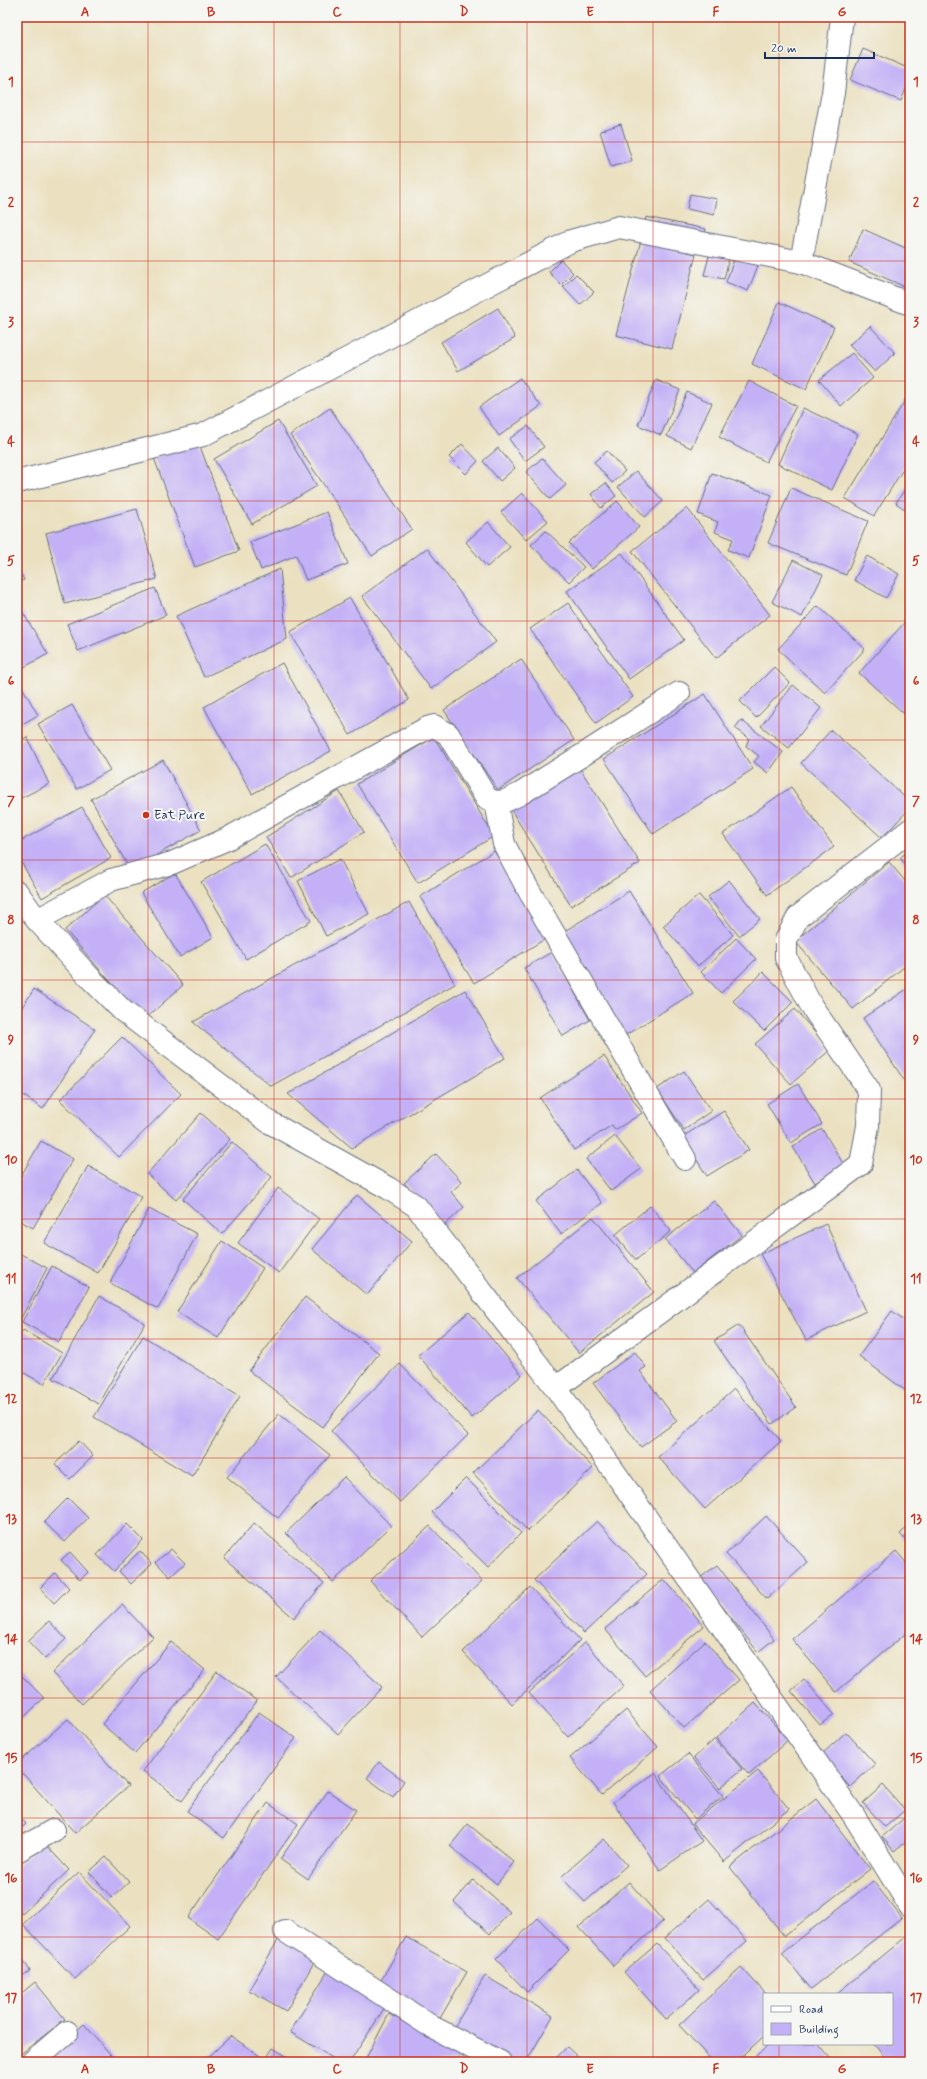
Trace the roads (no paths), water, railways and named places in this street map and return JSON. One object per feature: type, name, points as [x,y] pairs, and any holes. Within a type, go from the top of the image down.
[{"type":"street","points":[[801,262],[833,93],[842,17]]},
{"type":"street","points":[[17,482],[203,435],[571,241],[619,227],[801,262],[910,304]]},
{"type":"street","points":[[37,920],[111,880],[172,863],[228,839],[434,726],[448,734],[487,799],[496,802],[505,801],[589,752],[678,693]]},
{"type":"street","points":[[496,802],[504,844],[524,882],[685,1159]]},
{"type":"street","points":[[556,1388],[861,1164],[868,1126],[869,1090],[812,1007],[786,958],[786,940],[798,917],[910,830]]},
{"type":"street","points":[[17,892],[37,920],[92,980],[123,1011],[269,1122],[388,1188],[416,1206],[556,1388],[854,1816],[910,1906]]},
{"type":"street","points":[[17,1851],[54,1830]]},
{"type":"street","points":[[285,1931],[432,2027],[500,2062]]},
{"type":"street","points":[[32,2062],[67,2032]]},
{"type":"place","name":"Eat Pure","points":[[146,815]]}]
